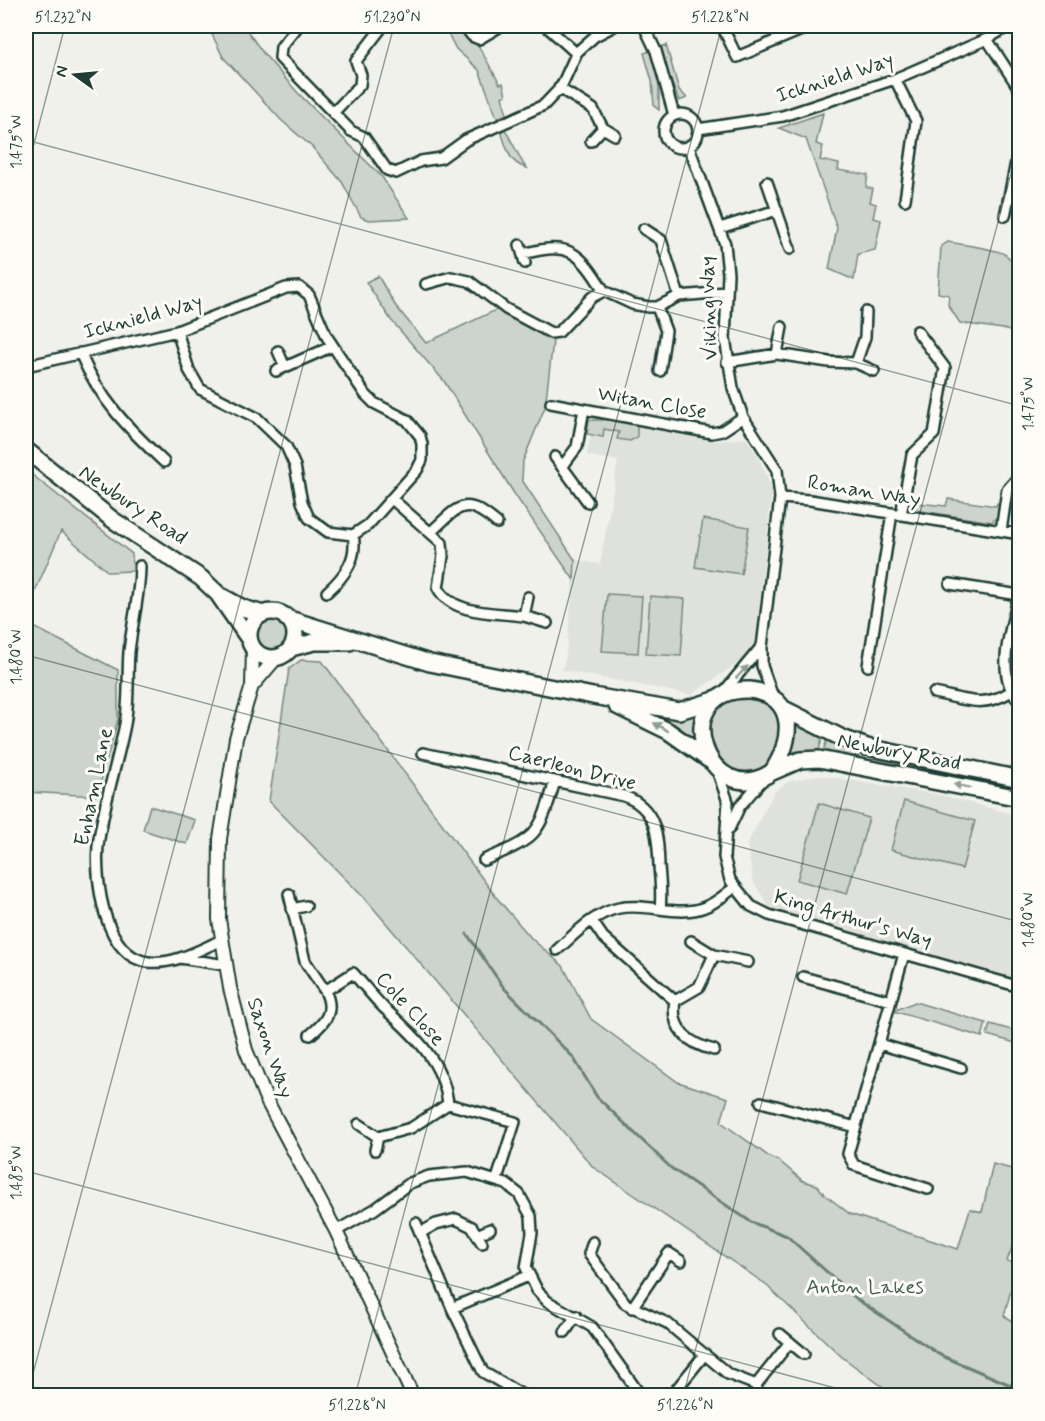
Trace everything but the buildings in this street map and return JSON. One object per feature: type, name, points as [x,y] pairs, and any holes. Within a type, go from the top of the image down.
[{"type":"main road","name":"Newbury Road","points":[[26,450],[86,500],[136,536],[189,568],[218,594],[238,606],[263,614]]},
{"type":"main road","name":"Newbury Road","points":[[218,594],[251,644]]},
{"type":"main road","points":[[361,643],[314,642],[291,648],[277,657],[264,656],[251,644],[251,626],[263,614],[276,613],[340,633],[361,643],[430,663],[679,711],[718,698],[731,691],[750,690],[778,703],[787,722],[788,739],[783,753],[770,773],[752,779],[738,778],[651,722],[593,696]]},
{"type":"main road","points":[[286,618],[294,630],[291,648]]},
{"type":"main road","points":[[713,764],[702,746],[701,732],[705,716],[718,698]]},
{"type":"main road","name":"Newbury Road","points":[[778,703],[834,735],[867,747],[1020,780]]},
{"type":"main road","name":"Newbury Road","points":[[770,773],[806,759],[825,759],[1020,798]]},
{"type":"street","points":[[298,26],[281,47],[280,58],[352,132],[364,137],[387,170],[398,173],[421,161],[438,159],[470,138],[536,110],[560,88],[576,53],[595,36],[614,26]]},
{"type":"street","points":[[334,112],[360,86],[362,75],[356,61],[383,26]]},
{"type":"street","points":[[464,26],[472,36],[480,39],[501,26]]},
{"type":"street","points":[[546,26],[576,53]]},
{"type":"street","points":[[659,26],[646,28],[660,64],[674,115]]},
{"type":"street","points":[[722,26],[736,57],[811,26]]},
{"type":"street","name":"Icknield Way","points":[[698,129],[783,116],[895,79],[987,39],[1009,26]]},
{"type":"street","points":[[987,39],[1020,90]]},
{"type":"street","points":[[895,79],[916,121],[905,200]]},
{"type":"street","points":[[560,88],[594,109],[603,128],[615,135]]},
{"type":"street","points":[[674,115],[689,116],[698,129],[696,139],[689,147],[675,148],[665,139],[665,125],[674,115]]},
{"type":"street","points":[[591,141],[603,128]]},
{"type":"street","points":[[1005,216],[1020,143]]},
{"type":"street","name":"Viking Way","points":[[689,147],[720,228],[728,274],[727,362],[743,417],[773,461],[780,498]]},
{"type":"street","points":[[767,182],[790,249]]},
{"type":"street","points":[[720,228],[777,210]]},
{"type":"street","points":[[644,229],[661,240],[680,296]]},
{"type":"street","points":[[523,254],[548,247],[572,251],[594,275],[604,291],[632,304],[657,307],[680,296],[726,292]]},
{"type":"street","points":[[426,284],[451,278],[469,281],[506,309],[551,333],[559,332],[592,297],[604,291]]},
{"type":"street","name":"Icknield Way","points":[[26,366],[177,331],[286,288],[301,288],[309,295],[333,346]]},
{"type":"street","points":[[657,307],[666,331],[660,371]]},
{"type":"street","points":[[856,363],[865,337],[866,312]]},
{"type":"street","points":[[777,354],[782,327]]},
{"type":"street","points":[[177,331],[186,364],[200,389],[257,418],[286,446],[295,466],[302,502],[309,518],[328,532],[353,535],[368,525],[420,465],[423,449],[421,439],[402,416],[368,398],[333,346],[281,369],[278,351]]},
{"type":"street","points":[[867,666],[896,514],[912,455],[934,434],[945,369],[917,332]]},
{"type":"street","points":[[80,353],[104,400],[164,462]]},
{"type":"street","points":[[727,362],[777,354],[829,362],[856,363],[873,371]]},
{"type":"street","name":"Witan Close","points":[[550,403],[712,433],[722,431],[743,417]]},
{"type":"street","points":[[562,467],[577,447],[584,409]]},
{"type":"street","points":[[555,457],[588,502]]},
{"type":"street","points":[[1000,531],[1006,490],[1020,475]]},
{"type":"street","name":"Roman Way","points":[[762,647],[780,498],[810,500],[1020,534]]},
{"type":"street","points":[[392,499],[442,543],[444,552],[438,582],[443,596],[467,608],[524,616],[547,622]]},
{"type":"street","points":[[432,532],[459,507],[465,505],[479,508],[497,523]]},
{"type":"street","points":[[327,592],[351,563],[356,546],[353,535]]},
{"type":"street","name":"Enham Lane","points":[[140,566],[129,656],[125,728],[104,811],[98,848],[98,868],[107,918],[120,946],[133,958],[148,962],[180,958],[226,965]]},
{"type":"street","points":[[950,584],[1019,592],[1016,620],[1005,672],[1010,692],[1020,702]]},
{"type":"street","points":[[524,616],[528,597]]},
{"type":"street","name":"Saxon Way","points":[[251,644],[252,686],[236,738],[223,812],[218,889],[222,940],[235,1011],[259,1082],[286,1139],[336,1231],[413,1395]]},
{"type":"street","points":[[718,698],[762,647]]},
{"type":"street","points":[[762,647],[762,666],[778,703]]},
{"type":"street","name":"Saxon Way","points":[[252,686],[277,657]]},
{"type":"street","points":[[934,693],[985,702],[997,700],[1010,692]]},
{"type":"street","name":"Caerleon Drive","points":[[423,753],[624,796],[644,807],[657,832],[660,909]]},
{"type":"street","points":[[557,950],[592,921],[619,908],[699,909],[714,903],[734,888],[725,864],[727,794],[713,764]]},
{"type":"street","points":[[726,837],[740,806],[770,773]]},
{"type":"street","points":[[484,860],[517,846],[532,836],[543,821],[555,781]]},
{"type":"street","name":"King Arthur's Way","points":[[734,888],[759,911],[1020,987]]},
{"type":"street","points":[[289,894],[305,961],[325,991],[329,1004],[328,1015],[323,1024],[310,1035]]},
{"type":"street","points":[[292,909],[306,906]]},
{"type":"street","points":[[592,921],[603,937],[675,1002]]},
{"type":"street","name":"Enham Lane","points":[[180,958],[222,940]]},
{"type":"street","points":[[691,941],[714,955],[748,962]]},
{"type":"street","points":[[904,954],[848,1154],[851,1163],[928,1189]]},
{"type":"street","points":[[675,1002],[699,987],[714,955]]},
{"type":"street","name":"Cole Close","points":[[325,991],[356,968],[384,1007],[416,1038],[443,1080],[448,1104]]},
{"type":"street","points":[[803,977],[891,1001]]},
{"type":"street","points":[[675,1002],[674,1020],[680,1031],[697,1045],[714,1050]]},
{"type":"street","points":[[879,1044],[961,1068]]},
{"type":"street","points":[[761,1102],[856,1127]]},
{"type":"street","points":[[359,1124],[378,1137],[411,1128],[448,1104],[515,1122],[497,1179]]},
{"type":"street","points":[[375,1150],[378,1137]]},
{"type":"street","points":[[336,1231],[375,1209],[410,1184],[429,1176],[467,1172],[497,1179],[519,1194],[528,1208],[532,1225],[526,1259],[528,1276],[542,1296],[576,1316],[598,1333],[641,1395]]},
{"type":"street","points":[[490,1229],[479,1239],[467,1223],[456,1219],[418,1228],[452,1308],[483,1372],[524,1395]]},
{"type":"street","points":[[589,1254],[593,1242]]},
{"type":"street","points":[[632,1308],[669,1253],[681,1261]]},
{"type":"street","points":[[578,1256],[589,1254]]},
{"type":"street","points":[[589,1254],[618,1296],[632,1308],[668,1323],[728,1374],[758,1390],[790,1342]]},
{"type":"street","points":[[452,1308],[528,1276]]},
{"type":"street","points":[[565,1332],[576,1316]]},
{"type":"street","points":[[780,1334],[804,1353]]},
{"type":"street","points":[[670,1395],[705,1354]]},
{"type":"street","points":[[625,1395],[634,1388]]},
{"type":"shaded area","points":[[594,416],[716,441],[746,438],[758,456],[772,490],[754,652],[691,695],[562,670],[566,656],[575,560],[600,564],[618,461],[587,455]]},
{"type":"shaded area","points":[[817,775],[941,795],[1019,816],[1019,981],[769,907],[753,881],[747,844],[774,792],[788,782]]},
{"type":"green space","points":[[208,26],[244,26],[263,53],[298,93],[382,177],[409,218],[368,220],[361,217],[342,182],[312,147],[281,120],[223,57]]},
{"type":"green space","points":[[444,26],[457,26],[470,42],[478,45],[500,84],[503,83],[506,95],[502,97],[507,114],[497,118],[479,70],[456,49]]},
{"type":"green space","points":[[666,45],[679,90],[687,98],[679,101],[658,48]]},
{"type":"green space","points":[[651,51],[659,81],[659,110],[654,106],[652,81],[644,53]]},
{"type":"green space","points":[[823,113],[816,144],[823,146],[820,160],[839,164],[838,170],[868,175],[866,187],[873,189],[870,202],[876,204],[873,218],[881,220],[875,250],[858,254],[854,280],[829,269],[837,228],[806,139],[779,128]]},
{"type":"green space","points":[[505,129],[527,168],[512,159],[509,154],[501,131]]},
{"type":"green space","points":[[948,242],[996,251],[1006,255],[1013,262],[1020,281],[1021,292],[1019,334],[1003,329],[960,323],[948,305],[949,295],[938,293],[941,246]]},
{"type":"green space","points":[[378,276],[395,305],[426,343],[498,309],[553,341],[545,407],[523,461],[522,480],[575,560],[574,580],[515,495],[444,381],[391,320],[366,282]]},
{"type":"green space","points":[[603,418],[637,425],[637,437],[630,441],[617,439],[619,432],[604,429],[603,437],[587,434],[589,420],[603,420]]},
{"type":"green space","points":[[26,470],[132,554],[133,571],[108,572],[61,531],[26,613]]},
{"type":"green space","points":[[948,499],[996,506],[997,503],[1002,504],[1000,513],[992,522],[915,510],[917,503],[946,506]]},
{"type":"green space","points":[[703,519],[749,527],[741,574],[695,567]]},
{"type":"green space","points":[[607,594],[642,596],[638,653],[602,651]]},
{"type":"green space","points":[[650,596],[685,599],[681,656],[646,654]]},
{"type":"green space","points":[[272,618],[283,623],[288,634],[283,645],[272,650],[261,645],[256,634],[261,623]]},
{"type":"green space","points":[[26,623],[118,670],[118,719],[97,796],[26,792]]},
{"type":"green space","name":"Anton Lakes","points":[[301,660],[322,661],[496,897],[532,939],[563,966],[591,1019],[678,1082],[728,1098],[721,1122],[771,1158],[778,1160],[803,1181],[817,1185],[824,1194],[850,1214],[958,1249],[970,1209],[982,1212],[993,1164],[1019,1171],[1019,1234],[1017,1234],[1007,1261],[1018,1264],[1004,1316],[1019,1324],[1019,1395],[894,1395],[842,1357],[764,1283],[593,1167],[369,903],[269,801],[289,669]]},
{"type":"green space","points":[[738,697],[752,697],[766,703],[776,713],[782,727],[780,748],[766,765],[752,771],[738,771],[724,765],[714,755],[708,741],[708,727],[714,713],[724,703]]},
{"type":"green space","points":[[699,711],[697,745],[651,713]]},
{"type":"green space","points":[[793,717],[823,734],[818,755],[788,759],[795,742]]},
{"type":"green space","points":[[828,736],[857,752],[1019,785],[1019,792],[822,755]]},
{"type":"green space","points":[[904,801],[975,821],[962,869],[891,850]]},
{"type":"green space","points":[[819,803],[869,818],[847,894],[797,880]]},
{"type":"green space","points":[[150,806],[195,820],[187,844],[143,830]]},
{"type":"green space","points":[[915,1002],[986,1023],[982,1037],[893,1011]]},
{"type":"green space","points":[[990,1024],[1019,1032],[1019,1044],[987,1035]]},
{"type":"waterway","points":[[467,934],[504,988],[573,1057],[597,1097],[671,1168],[751,1222],[787,1236],[858,1300],[940,1355],[1020,1389]]}]
